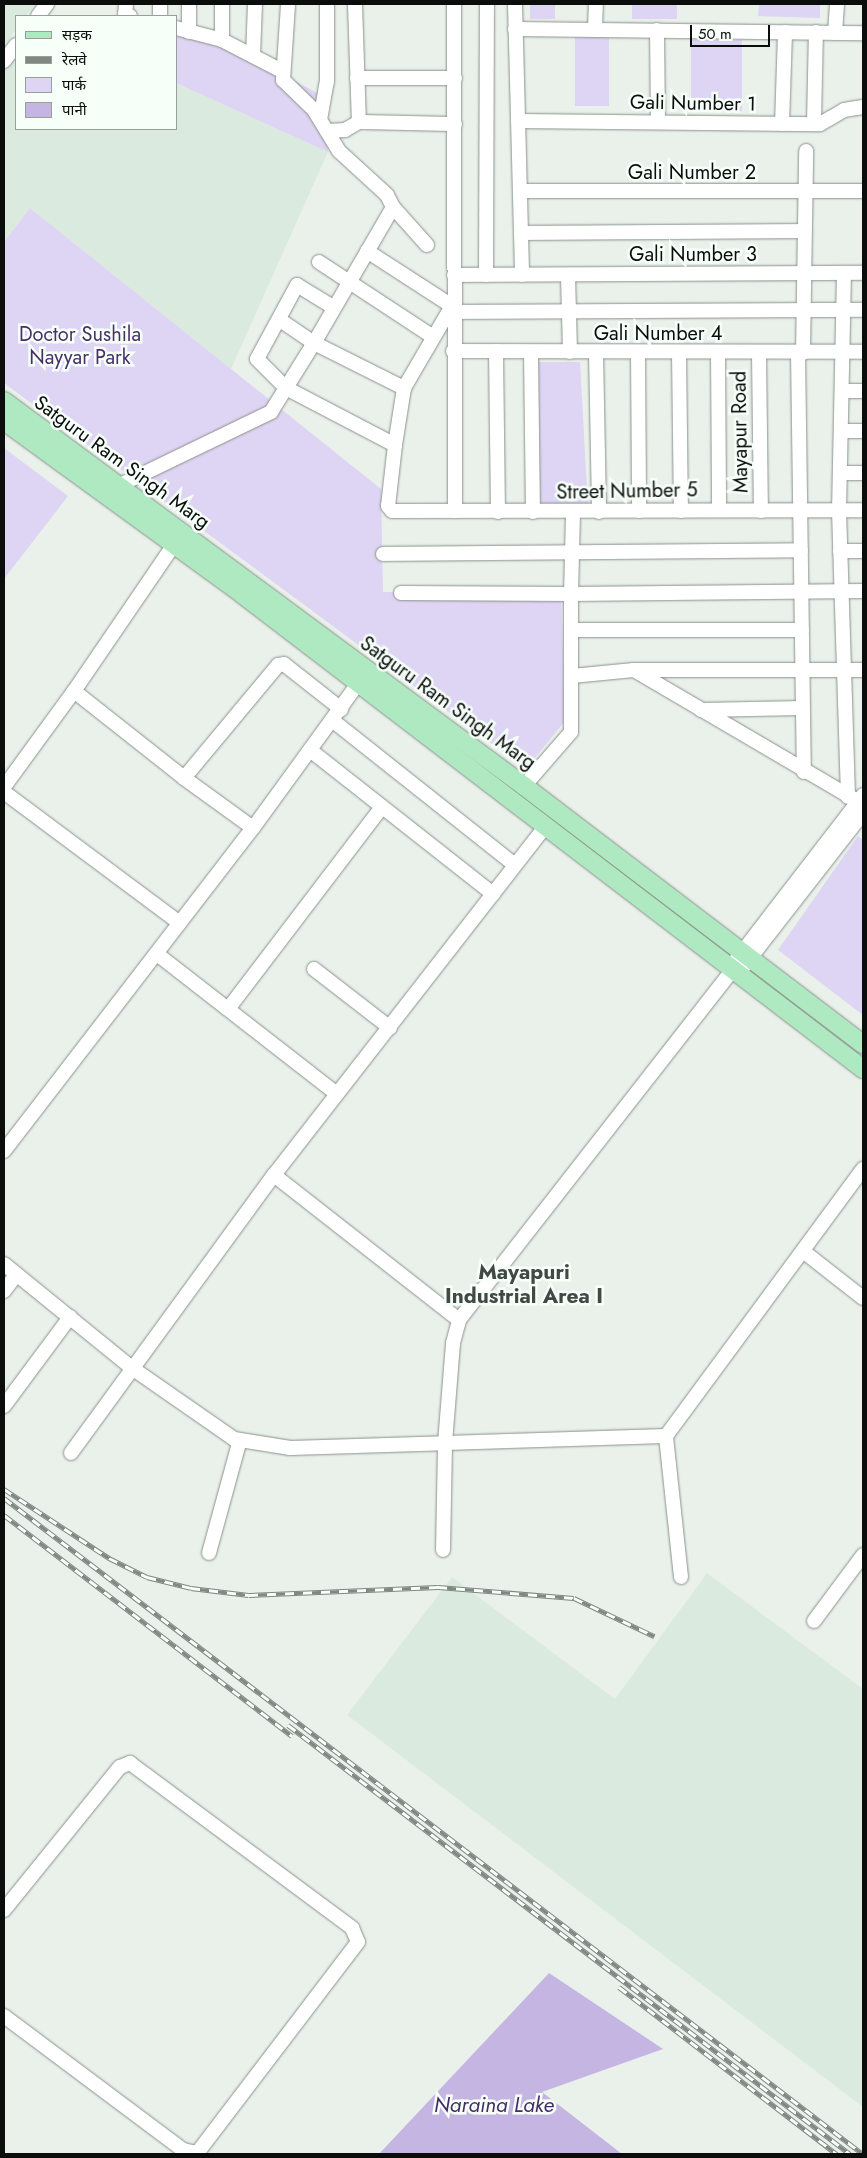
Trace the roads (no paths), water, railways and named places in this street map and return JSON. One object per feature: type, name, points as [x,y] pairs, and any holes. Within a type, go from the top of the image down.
[{"type":"main road","name":"Satguru Ram Singh Marg","points":[[4,401],[120,485],[524,786],[863,1069]]},
{"type":"main road","name":"Satguru Ram Singh Marg","points":[[4,421],[546,826],[737,964],[863,1044]]},
{"type":"street","points":[[39,15],[46,4]]},
{"type":"street","points":[[189,4],[183,30],[222,40],[282,71]]},
{"type":"street","points":[[222,4],[222,40]]},
{"type":"street","points":[[253,56],[255,4]]},
{"type":"street","points":[[288,4],[287,56],[282,71],[282,80],[324,126],[339,152],[388,195],[393,207],[427,244]]},
{"type":"street","points":[[324,126],[327,82],[327,4]]},
{"type":"street","points":[[355,4],[359,122]]},
{"type":"street","points":[[454,4],[455,124],[452,309],[455,511]]},
{"type":"street","points":[[486,275],[487,4]]},
{"type":"street","points":[[516,4],[518,122],[523,233],[522,275]]},
{"type":"street","points":[[595,29],[596,4]]},
{"type":"street","points":[[835,33],[837,4]]},
{"type":"street","points":[[516,29],[863,34]]},
{"type":"street","points":[[656,30],[658,122]]},
{"type":"street","points":[[782,124],[785,32]]},
{"type":"street","points":[[814,124],[816,32]]},
{"type":"street","points":[[4,61],[15,46]]},
{"type":"street","points":[[357,78],[454,78]]},
{"type":"street","name":"Gali Number 1","points":[[518,122],[814,124],[825,123],[844,110],[863,107]]},
{"type":"street","points":[[324,126],[345,130],[359,122],[455,124]]},
{"type":"street","points":[[804,772],[800,353],[803,309],[806,151]]},
{"type":"street","name":"Gali Number 2","points":[[522,191],[863,191]]},
{"type":"street","points":[[120,485],[271,412],[314,343],[393,207]]},
{"type":"street","points":[[523,233],[804,231]]},
{"type":"street","points":[[366,251],[452,309],[569,311],[863,310]]},
{"type":"street","points":[[319,262],[433,337]]},
{"type":"street","points":[[443,1550],[445,1443],[453,1343],[459,1320],[737,964],[858,801],[844,670],[840,591],[839,510],[844,273]]},
{"type":"street","name":"Gali Number 3","points":[[454,275],[863,273]]},
{"type":"street","points":[[568,275],[570,352]]},
{"type":"street","points":[[333,308],[297,285],[280,320],[257,359],[286,388],[395,444],[404,388],[433,337],[452,309]]},
{"type":"street","points":[[280,320],[314,343],[404,388]]},
{"type":"street","name":"Gali Number 4","points":[[453,351],[863,352]]},
{"type":"street","points":[[496,352],[498,512]]},
{"type":"street","points":[[531,352],[533,512]]},
{"type":"street","points":[[596,352],[599,512]]},
{"type":"street","points":[[638,352],[639,512]]},
{"type":"street","points":[[679,352],[681,511]]},
{"type":"street","points":[[718,353],[719,510]]},
{"type":"street","name":"Mayapur Road","points":[[759,353],[761,511]]},
{"type":"street","points":[[842,391],[863,391]]},
{"type":"street","points":[[841,431],[863,431]]},
{"type":"street","name":"Street Number 5","points":[[395,444],[388,506],[392,511],[573,513],[863,510]]},
{"type":"street","points":[[840,473],[863,472]]},
{"type":"street","points":[[524,786],[568,739],[572,676],[573,513]]},
{"type":"street","points":[[4,787],[74,691],[173,546]]},
{"type":"street","points":[[383,554],[801,550]]},
{"type":"street","points":[[840,551],[863,551]]},
{"type":"street","points":[[401,593],[572,594],[863,591]]},
{"type":"street","points":[[572,630],[802,630]]},
{"type":"street","points":[[184,778],[278,664],[284,664],[341,708]]},
{"type":"street","points":[[572,676],[634,670],[863,670]]},
{"type":"street","points":[[634,670],[804,772],[858,801]]},
{"type":"street","points":[[4,1151],[253,828],[357,685]]},
{"type":"street","points":[[74,691],[184,778],[253,828]]},
{"type":"street","points":[[701,710],[803,708]]},
{"type":"street","points":[[332,720],[516,864]]},
{"type":"street","points":[[310,750],[493,894]]},
{"type":"street","points":[[4,792],[180,923]]},
{"type":"street","points":[[228,1010],[382,807]]},
{"type":"street","points":[[71,1453],[274,1175],[546,826]]},
{"type":"street","points":[[157,954],[337,1094]]},
{"type":"street","points":[[314,969],[390,1028]]},
{"type":"street","points":[[680,1577],[666,1436],[863,1169]]},
{"type":"street","points":[[274,1175],[459,1320]]},
{"type":"street","points":[[803,1251],[863,1298]]},
{"type":"street","points":[[4,1264],[132,1368],[240,1440],[290,1448],[666,1436]]},
{"type":"street","points":[[4,1291],[17,1274]]},
{"type":"street","points":[[4,1406],[70,1317]]},
{"type":"street","points":[[209,1553],[240,1440]]},
{"type":"street","points":[[814,1621],[863,1555]]},
{"type":"street","points":[[4,1910],[120,1767],[130,1763],[352,1928],[358,1942],[197,2153],[183,2150],[4,2016]]},
{"type":"water","name":"Naraina Lake","points":[[549,1973],[663,2049],[542,2092],[622,2154],[379,2154]]},
{"type":"railway","points":[[4,1489],[109,1558],[147,1577],[191,1588],[249,1595],[438,1587],[574,1598],[654,1636]]},
{"type":"railway","points":[[4,1498],[863,2154]]},
{"type":"railway","points":[[4,1515],[292,1736]]},
{"type":"railway","points":[[288,1725],[850,2154]]},
{"type":"railway","points":[[619,1987],[837,2154]]},
{"type":"district","name":"Mayapuri Industrial Area I","points":[[524,1284]]},
{"type":"park label","name":"Doctor Sushila Nayyar Park","points":[[80,346]]}]
